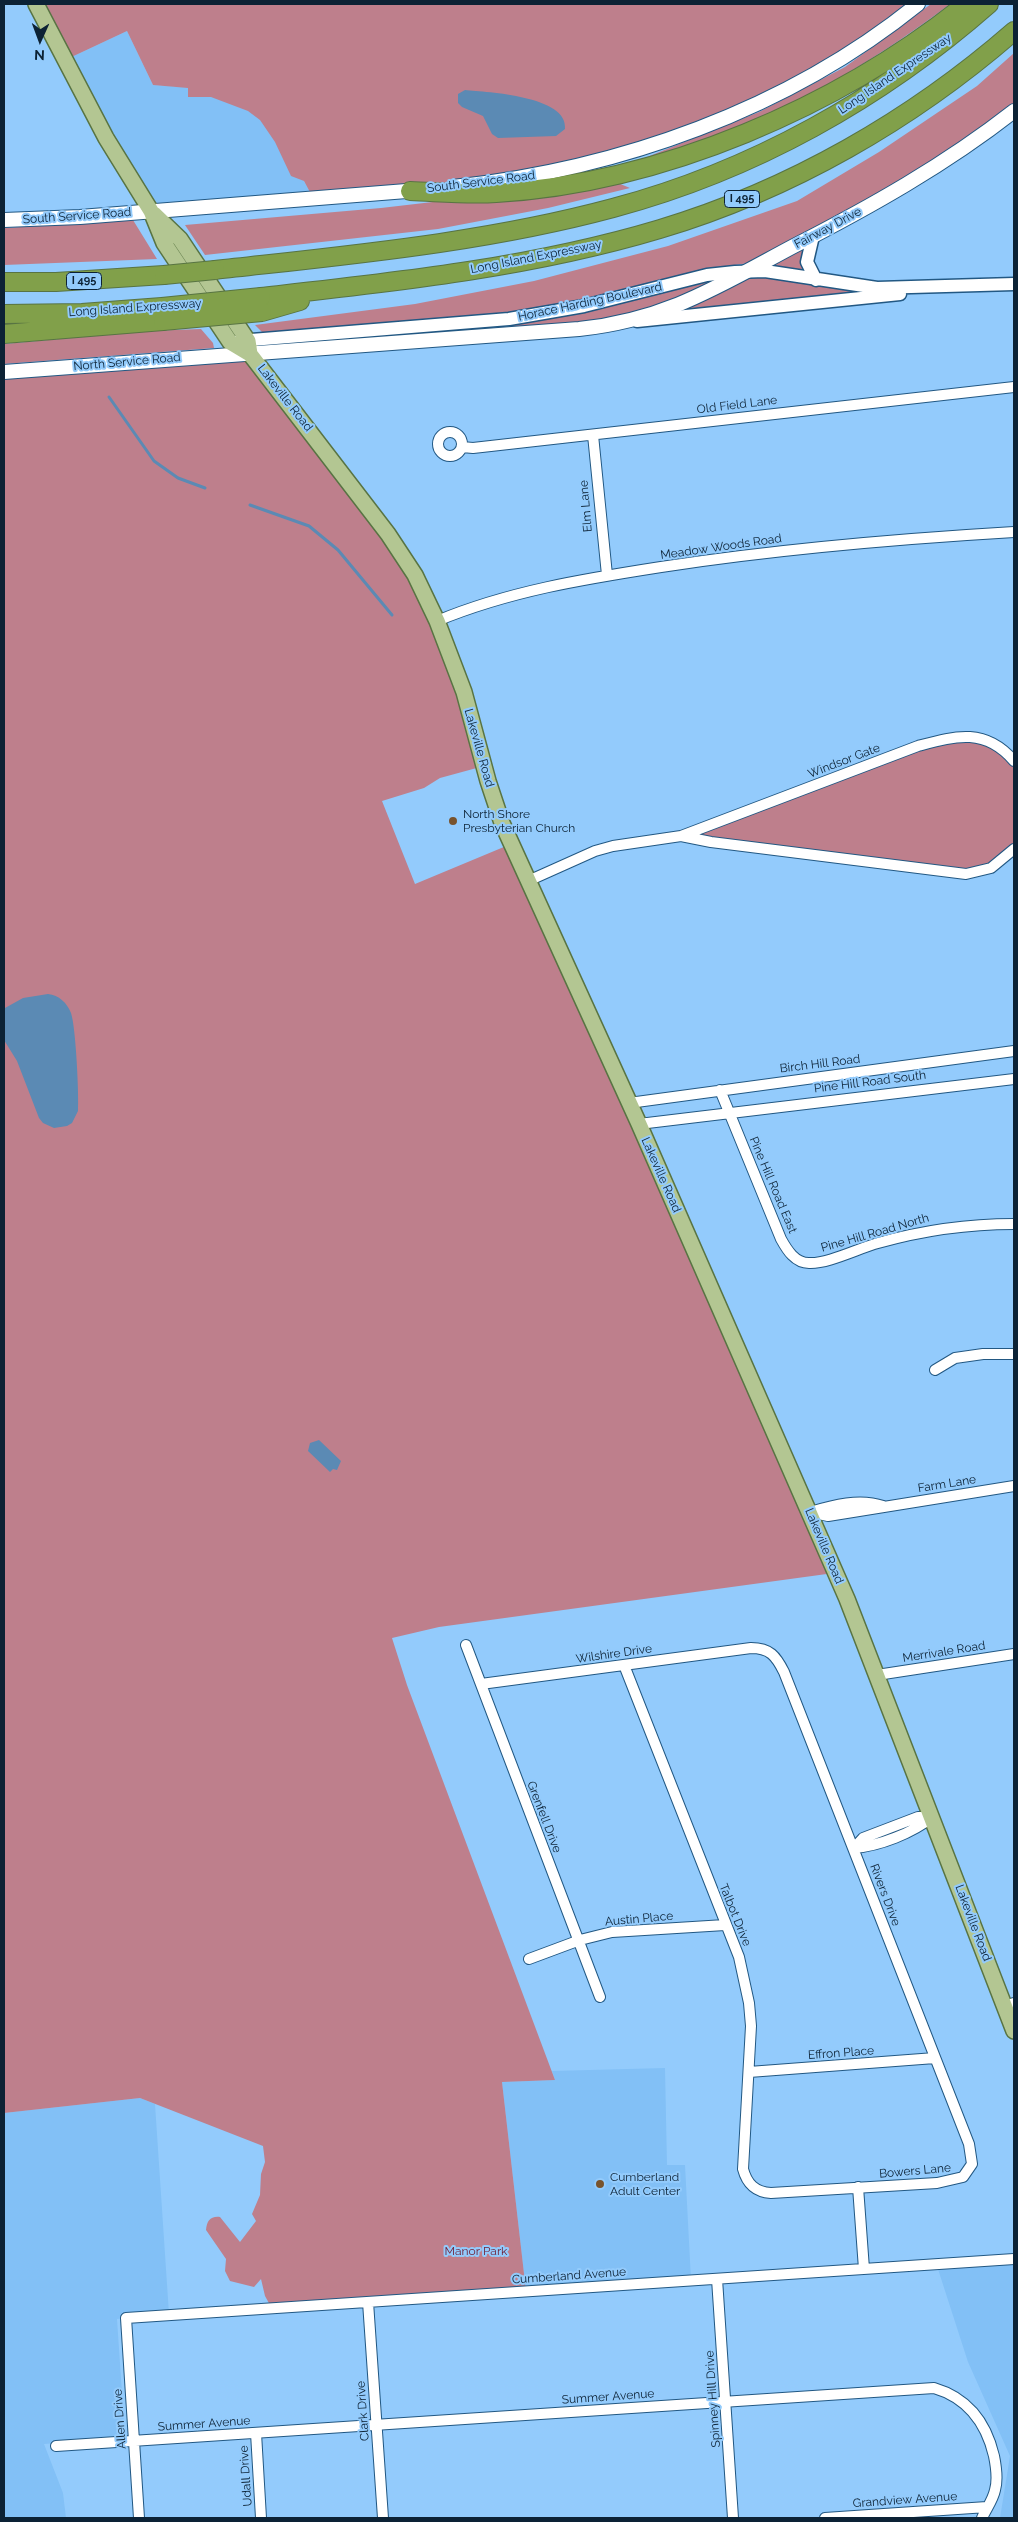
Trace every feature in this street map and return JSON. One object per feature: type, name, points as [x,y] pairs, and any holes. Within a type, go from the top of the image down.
[{"type":"highway","points":[[410,191],[509,192],[608,176],[678,158],[770,122],[835,90],[904,49],[966,4]]},
{"type":"highway","name":"Long Island Expressway","points":[[4,282],[56,282],[164,275],[376,252],[492,235],[613,208],[670,191],[742,162],[846,109],[943,43],[990,4]]},
{"type":"highway","name":"Long Island Expressway","points":[[4,314],[163,314],[262,304],[354,286],[470,271],[585,249],[660,229],[734,203],[806,170],[882,128],[939,91],[1014,31]]},
{"type":"highway","points":[[4,334],[163,314]]},
{"type":"main road","name":"Lakeville Road","points":[[36,4],[106,138],[151,211],[164,243],[230,342],[249,347]]},
{"type":"main road","name":"South Service Road","points":[[4,220],[410,191],[486,183],[563,170],[675,137],[748,107],[792,85],[850,51],[918,4]]},
{"type":"main road","name":"Fairway Drive","points":[[630,322],[681,305],[814,236],[929,171],[1014,111]]},
{"type":"main road","name":"Lakeville Road","points":[[151,211],[180,239],[249,347],[388,534],[415,575],[437,621],[464,692],[502,823],[629,1103],[810,1512],[1009,2004],[1014,2031]]},
{"type":"main road","name":"Horace Harding Boulevard","points":[[249,347],[579,329],[630,322]]},
{"type":"main road","name":"North Service Road","points":[[4,372],[249,347]]},
{"type":"street","points":[[814,236],[807,262],[816,280]]},
{"type":"street","name":"Horace Harding Boulevard","points":[[249,347],[509,320],[584,306],[706,275],[747,271],[765,271],[877,288],[1014,284]]},
{"type":"street","name":"Horace Harding Boulevard","points":[[630,322],[877,298],[948,287]]},
{"type":"street","name":"Old Field Lane","points":[[462,447],[473,448],[593,435],[1014,387]]},
{"type":"street","name":"Elm Lane","points":[[593,435],[607,575]]},
{"type":"street","name":"Meadow Woods Road","points":[[437,621],[511,595],[607,575],[798,549],[866,542],[1014,532]]},
{"type":"street","name":"Windsor Gate","points":[[528,881],[605,848],[635,841],[681,836],[918,746],[957,736],[987,740],[996,744],[1014,761]]},
{"type":"street","name":"Windsor Gate","points":[[681,836],[711,842],[966,874],[991,868],[1014,849]]},
{"type":"street","name":"Birch Hill Road","points":[[629,1103],[1014,1051]]},
{"type":"street","name":"Pine Hill Road South","points":[[638,1124],[1014,1079]]},
{"type":"street","name":"Pine Hill Road East","points":[[720,1090],[781,1239],[789,1253],[802,1262]]},
{"type":"street","name":"Pine Hill Road North","points":[[802,1262],[818,1262],[877,1243],[942,1227],[968,1224],[1014,1224]]},
{"type":"street","points":[[934,1370],[954,1358],[983,1354],[1014,1354]]},
{"type":"street","name":"Farm Lane","points":[[810,1512],[826,1507],[868,1501],[883,1506],[1014,1486]]},
{"type":"street","name":"Grenfell Drive","points":[[466,1644],[580,1940],[600,1998]]},
{"type":"street","name":"Wilshire Drive","points":[[481,1684],[750,1648]]},
{"type":"street","name":"Rivers Drive","points":[[750,1648],[762,1648],[772,1652],[779,1662],[970,2144],[972,2160],[970,2170]]},
{"type":"street","name":"Merrivale Road","points":[[877,1675],[1014,1654]]},
{"type":"street","name":"Talbot Drive","points":[[624,1665],[739,1957],[749,2002],[751,2026],[743,2168],[745,2178],[751,2186]]},
{"type":"street","points":[[854,1848],[867,1847],[922,1825],[932,1817]]},
{"type":"street","name":"Austin Place","points":[[529,1960],[580,1940],[612,1932],[725,1925]]},
{"type":"street","name":"Effron Place","points":[[748,2072],[935,2058]]},
{"type":"street","name":"Bowers Lane","points":[[751,2186],[761,2192],[771,2193],[951,2181],[963,2177],[970,2170]]},
{"type":"street","points":[[858,2187],[864,2269]]},
{"type":"street","name":"Cumberland Avenue","points":[[126,2318],[1014,2259]]},
{"type":"street","name":"Spinney Hill Drive","points":[[717,2279],[733,2518]]},
{"type":"street","name":"Clark Drive","points":[[368,2302],[383,2518]]},
{"type":"street","name":"Allen Drive","points":[[126,2318],[139,2518]]},
{"type":"street","name":"Summer Avenue","points":[[56,2446],[924,2388],[947,2392],[972,2408],[984,2425],[991,2442],[996,2466],[995,2490],[982,2518]]},
{"type":"street","name":"Udall Drive","points":[[256,2433],[261,2518]]},
{"type":"street","name":"Grandview Avenue","points":[[825,2518],[987,2507]]},
{"type":"shaded area","points":[[127,31],[153,85],[198,88],[271,120],[312,196],[148,209],[63,61]]},
{"type":"shaded area","points":[[465,90],[490,92],[525,98],[541,103],[554,109],[563,118],[565,129],[556,136],[498,138],[492,134],[483,116],[462,107],[458,103],[458,94]]},
{"type":"shaded area","points":[[48,994],[62,1000],[71,1013],[78,1077],[78,1111],[72,1123],[67,1126],[54,1128],[43,1123],[39,1118],[17,1061],[4,1040],[5,1008],[23,998]]},
{"type":"shaded area","points":[[319,1440],[341,1461],[337,1470],[333,1469],[330,1472],[308,1451],[310,1443]]},
{"type":"shaded area","name":"Cumberland Adult Center","points":[[665,2068],[667,2165],[685,2165],[691,2280],[526,2291],[502,2082],[555,2080],[552,2071]]},
{"type":"shaded area","points":[[140,2098],[155,2104],[169,2314],[117,2319],[125,2438],[44,2444],[63,2493],[66,2518],[4,2518],[4,2113]]},
{"type":"shaded area","points":[[1014,2258],[1014,2518],[1000,2518],[1010,2456],[968,2362],[936,2263]]},
{"type":"green space","points":[[33,4],[914,4],[868,37],[732,112],[600,158],[479,181],[312,196],[304,181],[291,176],[275,142],[260,120],[248,111],[211,97],[188,97],[188,88],[153,85],[127,31],[63,61]]},
{"type":"green space","points":[[931,4],[950,4],[877,55],[801,99],[734,130],[642,159],[759,112],[845,67]]},
{"type":"green space","points":[[1014,53],[1014,105],[922,169],[814,230],[749,263],[706,269],[550,307],[490,317],[273,332],[262,332],[255,325],[415,304],[534,281],[668,246],[797,201],[879,152],[977,86]]},
{"type":"green space","points":[[613,181],[630,188],[548,208],[438,229],[205,255],[185,225],[381,208]]},
{"type":"green space","points":[[133,220],[157,259],[4,265],[4,228]]},
{"type":"green space","points":[[813,236],[809,249],[816,280],[947,287],[510,334],[509,319],[747,271]]},
{"type":"green space","points":[[201,329],[213,343],[214,348],[4,364],[4,344],[147,331]]},
{"type":"green space","name":"Manor Park","points":[[250,354],[415,575],[484,766],[440,778],[424,788],[382,801],[415,884],[511,844],[834,1573],[439,1627],[392,1638],[407,1685],[555,2080],[502,2082],[526,2291],[270,2305],[265,2296],[261,2279],[254,2287],[230,2281],[225,2271],[226,2259],[206,2230],[210,2220],[214,2217],[220,2217],[240,2242],[256,2221],[252,2214],[260,2195],[261,2174],[265,2162],[263,2146],[140,2098],[4,2113],[4,372]]},
{"type":"green space","points":[[957,736],[987,740],[1014,761],[1014,849],[979,873],[681,836]]},
{"type":"waterway","points":[[109,397],[154,461],[178,478],[205,488]]},
{"type":"waterway","points":[[250,505],[309,526],[338,550],[392,615]]},
{"type":"place","name":"North Shore Presbyterian Church","points":[[453,821]]},
{"type":"place","name":"Cumberland Adult Center","points":[[600,2184]]}]
